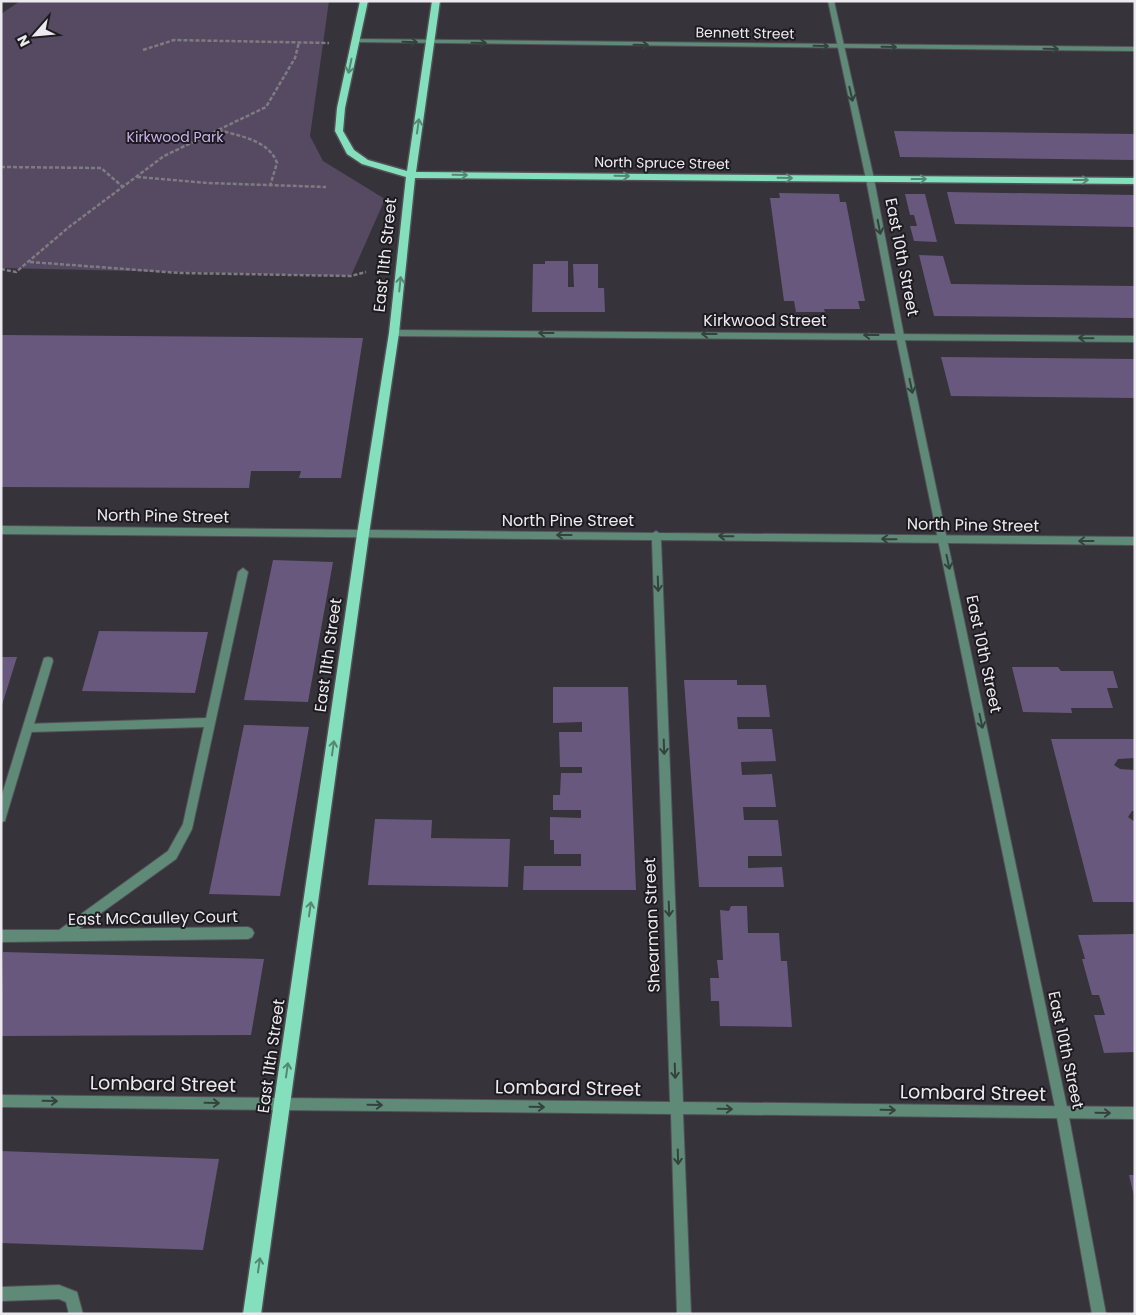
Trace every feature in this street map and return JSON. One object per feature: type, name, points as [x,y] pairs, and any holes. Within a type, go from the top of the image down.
[{"type":"main road","name":"North Spruce Street","points":[[364,1],[341,108],[339,131],[350,152],[377,168],[411,175],[1135,181]]},
{"type":"main road","name":"East 11th Street","points":[[252,1314],[363,534],[394,332],[411,175],[436,1]]},
{"type":"street","name":"East 10th Street","points":[[831,1],[870,179],[900,336],[1062,1112],[1099,1314]]},
{"type":"street","name":"Bennett Street","points":[[355,41],[1135,49]]},
{"type":"street","name":"Kirkwood Street","points":[[394,332],[1135,339]]},
{"type":"street","name":"North Pine Street","points":[[1,530],[1135,541]]},
{"type":"street","name":"Shearman Street","points":[[656,536],[684,1314]]},
{"type":"street","name":"East McCaulley Court","points":[[60,936],[172,855],[188,825],[243,572]]},
{"type":"street","points":[[1,817],[30,727],[48,660]]},
{"type":"street","points":[[30,727],[211,722]]},
{"type":"street","name":"East McCaulley Court","points":[[1,936],[248,933]]},
{"type":"street","name":"Lombard Street","points":[[1,1101],[1135,1113]]},
{"type":"street","points":[[1,1294],[59,1292],[72,1297],[76,1314]]},
{"type":"path","points":[[143,50],[174,40],[329,43]]},
{"type":"path","points":[[1,269],[16,272],[68,227],[164,156],[266,107],[295,58],[299,42]]},
{"type":"path","points":[[219,130],[265,147],[274,154],[277,165],[270,186]]},
{"type":"path","points":[[1,166],[101,168],[123,187]]},
{"type":"path","points":[[136,177],[208,184],[326,187]]},
{"type":"path","points":[[29,262],[180,273],[351,276],[366,272]]},
{"type":"green space","name":"Kirkwood Park","points":[[20,1],[329,1],[310,136],[323,161],[385,199],[351,276],[1,268],[1,14]]},
{"type":"building","points":[[894,131],[1135,134],[1135,160],[900,157]]},
{"type":"building","points":[[947,192],[1135,195],[1135,227],[955,224]]},
{"type":"building","points":[[779,193],[839,194],[840,202],[846,202],[865,301],[858,301],[860,309],[824,309],[825,312],[796,312],[794,301],[784,301],[770,198],[780,198]]},
{"type":"building","points":[[905,194],[925,194],[937,242],[914,241],[910,226],[917,226],[914,215],[910,215]]},
{"type":"building","points":[[919,255],[943,256],[951,284],[1135,286],[1135,318],[934,316]]},
{"type":"building","points":[[545,261],[568,261],[568,287],[574,287],[573,264],[598,264],[598,288],[604,288],[605,312],[532,312],[533,264],[545,264]]},
{"type":"building","points":[[1,335],[363,338],[341,478],[299,478],[301,471],[251,471],[249,488],[1,487]]},
{"type":"building","points":[[941,357],[1135,359],[1135,398],[951,396]]},
{"type":"building","points":[[273,560],[333,562],[308,702],[244,700]]},
{"type":"building","points":[[99,631],[208,632],[195,693],[82,691]]},
{"type":"building","points":[[1,657],[17,657],[2,705],[1,705]]},
{"type":"building","points":[[1012,667],[1058,667],[1061,671],[1113,671],[1118,688],[1107,688],[1113,708],[1071,708],[1072,713],[1023,712]]},
{"type":"building","points":[[684,680],[737,680],[737,685],[766,685],[770,717],[737,717],[738,729],[772,729],[776,761],[741,762],[742,775],[772,774],[776,807],[743,807],[744,820],[778,820],[782,856],[748,856],[748,868],[782,867],[784,887],[699,887]]},
{"type":"building","points":[[553,687],[628,687],[636,890],[523,890],[524,866],[581,866],[581,854],[554,854],[554,840],[550,840],[550,817],[581,818],[581,810],[553,810],[553,795],[560,795],[561,773],[582,773],[582,767],[560,767],[559,732],[582,732],[582,722],[553,723]]},
{"type":"building","points":[[244,725],[309,727],[280,896],[209,894]]},
{"type":"building","points":[[1051,739],[1135,739],[1135,758],[1118,759],[1114,765],[1120,769],[1135,770],[1135,811],[1132,811],[1128,817],[1135,822],[1135,902],[1093,902]]},
{"type":"building","points":[[375,819],[432,820],[431,838],[510,839],[508,887],[368,885]]},
{"type":"building","points":[[731,906],[747,906],[748,933],[779,933],[781,961],[787,961],[792,1027],[720,1026],[719,1001],[711,1001],[710,978],[719,978],[717,960],[723,960],[720,910],[729,911]]},
{"type":"building","points":[[1135,934],[1135,1052],[1104,1053],[1094,1015],[1105,1015],[1099,995],[1092,995],[1082,959],[1085,959],[1078,935]]},
{"type":"building","points":[[3,952],[264,959],[251,1035],[1,1036]]},
{"type":"building","points":[[1,1151],[219,1159],[203,1250],[1,1243]]},
{"type":"building","points":[[1129,1175],[1135,1175],[1135,1196],[1134,1196]]}]
